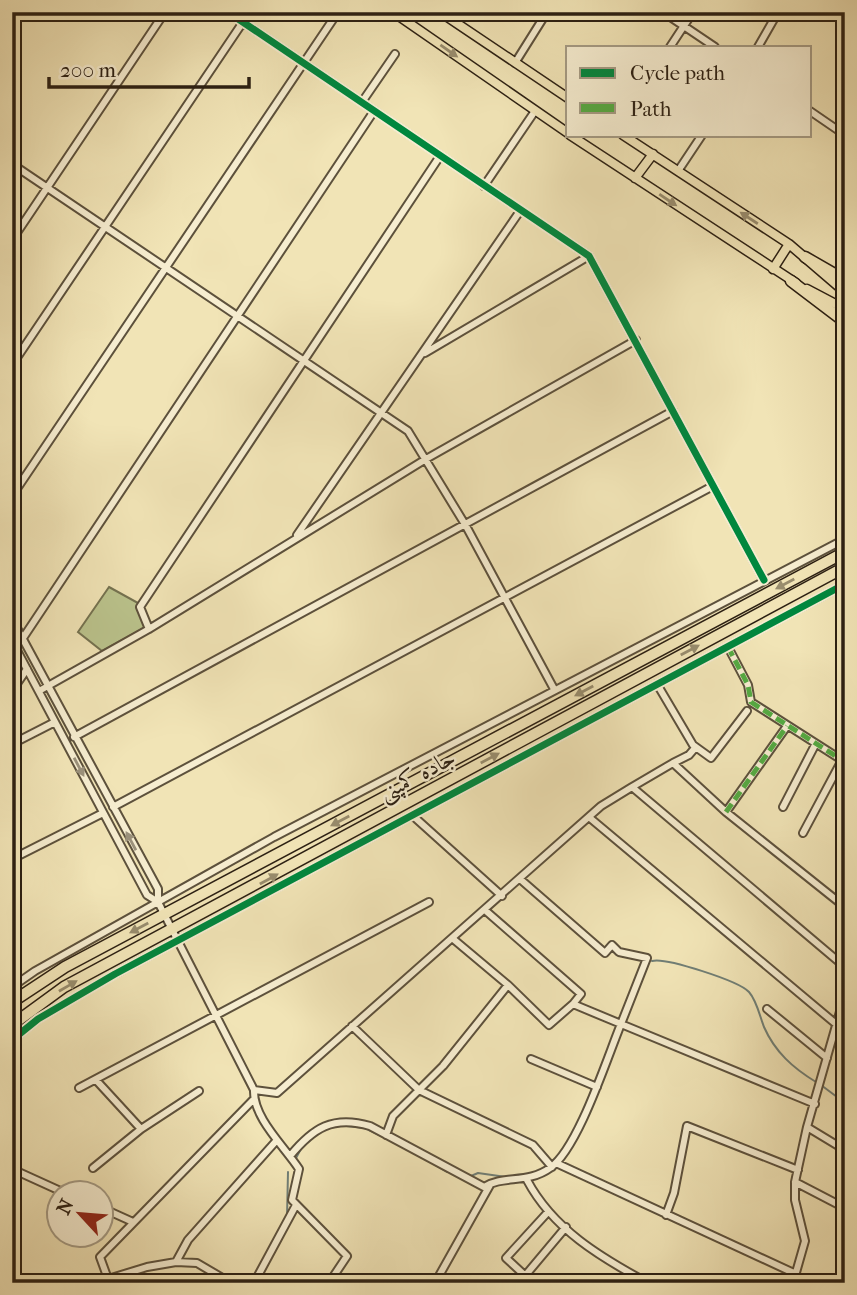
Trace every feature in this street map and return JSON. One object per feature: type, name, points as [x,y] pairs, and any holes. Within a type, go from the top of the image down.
[{"type":"highway","points":[[805,257],[845,280]]},
{"type":"highway","points":[[791,281],[845,322]]},
{"type":"highway","name":"جاده کمپنی","points":[[12,1002],[65,967],[845,552]]},
{"type":"highway","name":"جاده کمپنی","points":[[12,1025],[64,987],[845,567]]},
{"type":"main road","points":[[393,12],[566,132]]},
{"type":"main road","points":[[440,12],[566,97]]},
{"type":"main road","points":[[572,136],[791,281],[845,309]]},
{"type":"main road","points":[[625,136],[789,244],[845,292]]},
{"type":"main road","points":[[635,178],[653,154]]},
{"type":"main road","points":[[773,269],[789,244]]},
{"type":"street","points":[[12,240],[165,12]]},
{"type":"street","points":[[229,12],[589,256],[636,340],[711,487],[764,580]]},
{"type":"street","points":[[12,496],[338,12]]},
{"type":"street","points":[[514,63],[547,12]]},
{"type":"street","points":[[663,12],[714,46]]},
{"type":"street","points":[[671,46],[693,12]]},
{"type":"street","points":[[759,46],[778,12]]},
{"type":"street","points":[[12,365],[243,22]]},
{"type":"street","points":[[362,102],[395,54]]},
{"type":"street","points":[[23,638],[374,110]]},
{"type":"street","points":[[484,186],[535,111]]},
{"type":"street","points":[[812,112],[845,135]]},
{"type":"street","points":[[678,171],[701,136]]},
{"type":"street","points":[[149,629],[140,607],[440,156]]},
{"type":"street","points":[[12,164],[408,431],[466,526],[554,689]]},
{"type":"street","points":[[295,538],[520,211]]},
{"type":"street","points":[[422,355],[589,256]]},
{"type":"street","points":[[39,691],[149,629],[426,458],[636,340]]},
{"type":"street","points":[[74,737],[673,411]]},
{"type":"street","points":[[113,807],[711,487]]},
{"type":"street","points":[[12,987],[274,837],[845,539]]},
{"type":"street","points":[[12,1040],[49,1013],[180,940],[845,584]]},
{"type":"street","points":[[12,619],[158,889],[159,902],[254,1090],[254,1100],[277,1140],[299,1169],[292,1200],[347,1256],[329,1283]]},
{"type":"street","points":[[12,641],[148,895],[159,902]]},
{"type":"street","points":[[728,646],[748,685],[749,699],[843,761],[803,833]]},
{"type":"street","points":[[12,691],[27,669]]},
{"type":"street","points":[[657,684],[695,747],[713,758],[747,711]]},
{"type":"street","points":[[48,708],[56,704]]},
{"type":"street","points":[[12,744],[55,722]]},
{"type":"street","points":[[726,812],[787,726]]},
{"type":"street","points":[[783,807],[815,745]]},
{"type":"street","points":[[254,1090],[277,1093],[590,818],[632,787],[689,755],[695,747]]},
{"type":"street","points":[[673,763],[726,812],[845,907]]},
{"type":"street","points":[[632,787],[845,967]]},
{"type":"street","points":[[12,859],[103,813]]},
{"type":"street","points":[[412,815],[502,896]]},
{"type":"street","points":[[590,818],[835,1024]]},
{"type":"street","points":[[290,1156],[306,1137],[323,1126],[350,1120],[386,1135],[484,1187],[491,1183],[527,1180],[554,1165],[579,1127],[597,1087],[647,958],[619,953],[612,945],[605,953],[520,879]]},
{"type":"street","points":[[79,1087],[218,1016],[429,902]]},
{"type":"street","points":[[452,938],[508,985],[549,1026],[582,994],[486,911]]},
{"type":"street","points":[[386,1135],[393,1116],[443,1066],[508,985]]},
{"type":"street","points":[[793,1283],[805,1241],[795,1200],[795,1182],[807,1127],[844,998]]},
{"type":"street","points":[[573,1004],[815,1104]]},
{"type":"street","points":[[767,1009],[827,1058]]},
{"type":"street","points":[[352,1026],[419,1090],[533,1146],[554,1165],[796,1275]]},
{"type":"street","points":[[531,1059],[597,1087]]},
{"type":"street","points":[[96,1080],[141,1129]]},
{"type":"street","points":[[93,1168],[141,1129],[199,1091]]},
{"type":"street","points":[[231,1283],[197,1263],[176,1262],[147,1267],[107,1281],[100,1257],[254,1100]]},
{"type":"street","points":[[666,1214],[674,1193],[687,1126],[798,1170]]},
{"type":"street","points":[[807,1127],[845,1150]]},
{"type":"street","points":[[176,1262],[188,1240],[277,1140]]},
{"type":"street","points":[[12,1169],[46,1184]]},
{"type":"street","points":[[527,1180],[548,1212],[581,1244],[648,1283]]},
{"type":"street","points":[[795,1182],[845,1208]]},
{"type":"street","points":[[435,1283],[491,1183]]},
{"type":"street","points":[[254,1283],[296,1205]]},
{"type":"street","points":[[533,1283],[506,1258],[548,1212]]},
{"type":"street","points":[[116,1214],[133,1222]]},
{"type":"street","points":[[519,1283],[566,1227]]},
{"type":"green space","points":[[109,587],[138,603],[146,627],[102,651],[78,632]]},
{"type":"waterway","points":[[652,961],[702,971],[749,992],[764,1027],[779,1052],[816,1082]]},
{"type":"waterway","points":[[821,1085],[845,1103]]},
{"type":"waterway","points":[[338,1125],[365,1128],[402,1146]]},
{"type":"waterway","points":[[296,1158],[302,1147]]},
{"type":"waterway","points":[[413,1152],[447,1172]]},
{"type":"waterway","points":[[287,1217],[288,1172]]},
{"type":"waterway","points":[[471,1176],[478,1173],[506,1177]]},
{"type":"waterway","points":[[255,1275],[269,1249]]},
{"type":"waterway","points":[[204,1264],[214,1270]]},
{"type":"marked path","points":[[728,647],[748,685],[751,702],[845,762]]},
{"type":"marked path","points":[[726,812],[787,726]]},
{"type":"cycle path","points":[[228,12],[589,256],[764,580]]},
{"type":"cycle path","points":[[12,1040],[38,1019],[115,974],[845,584]]}]
